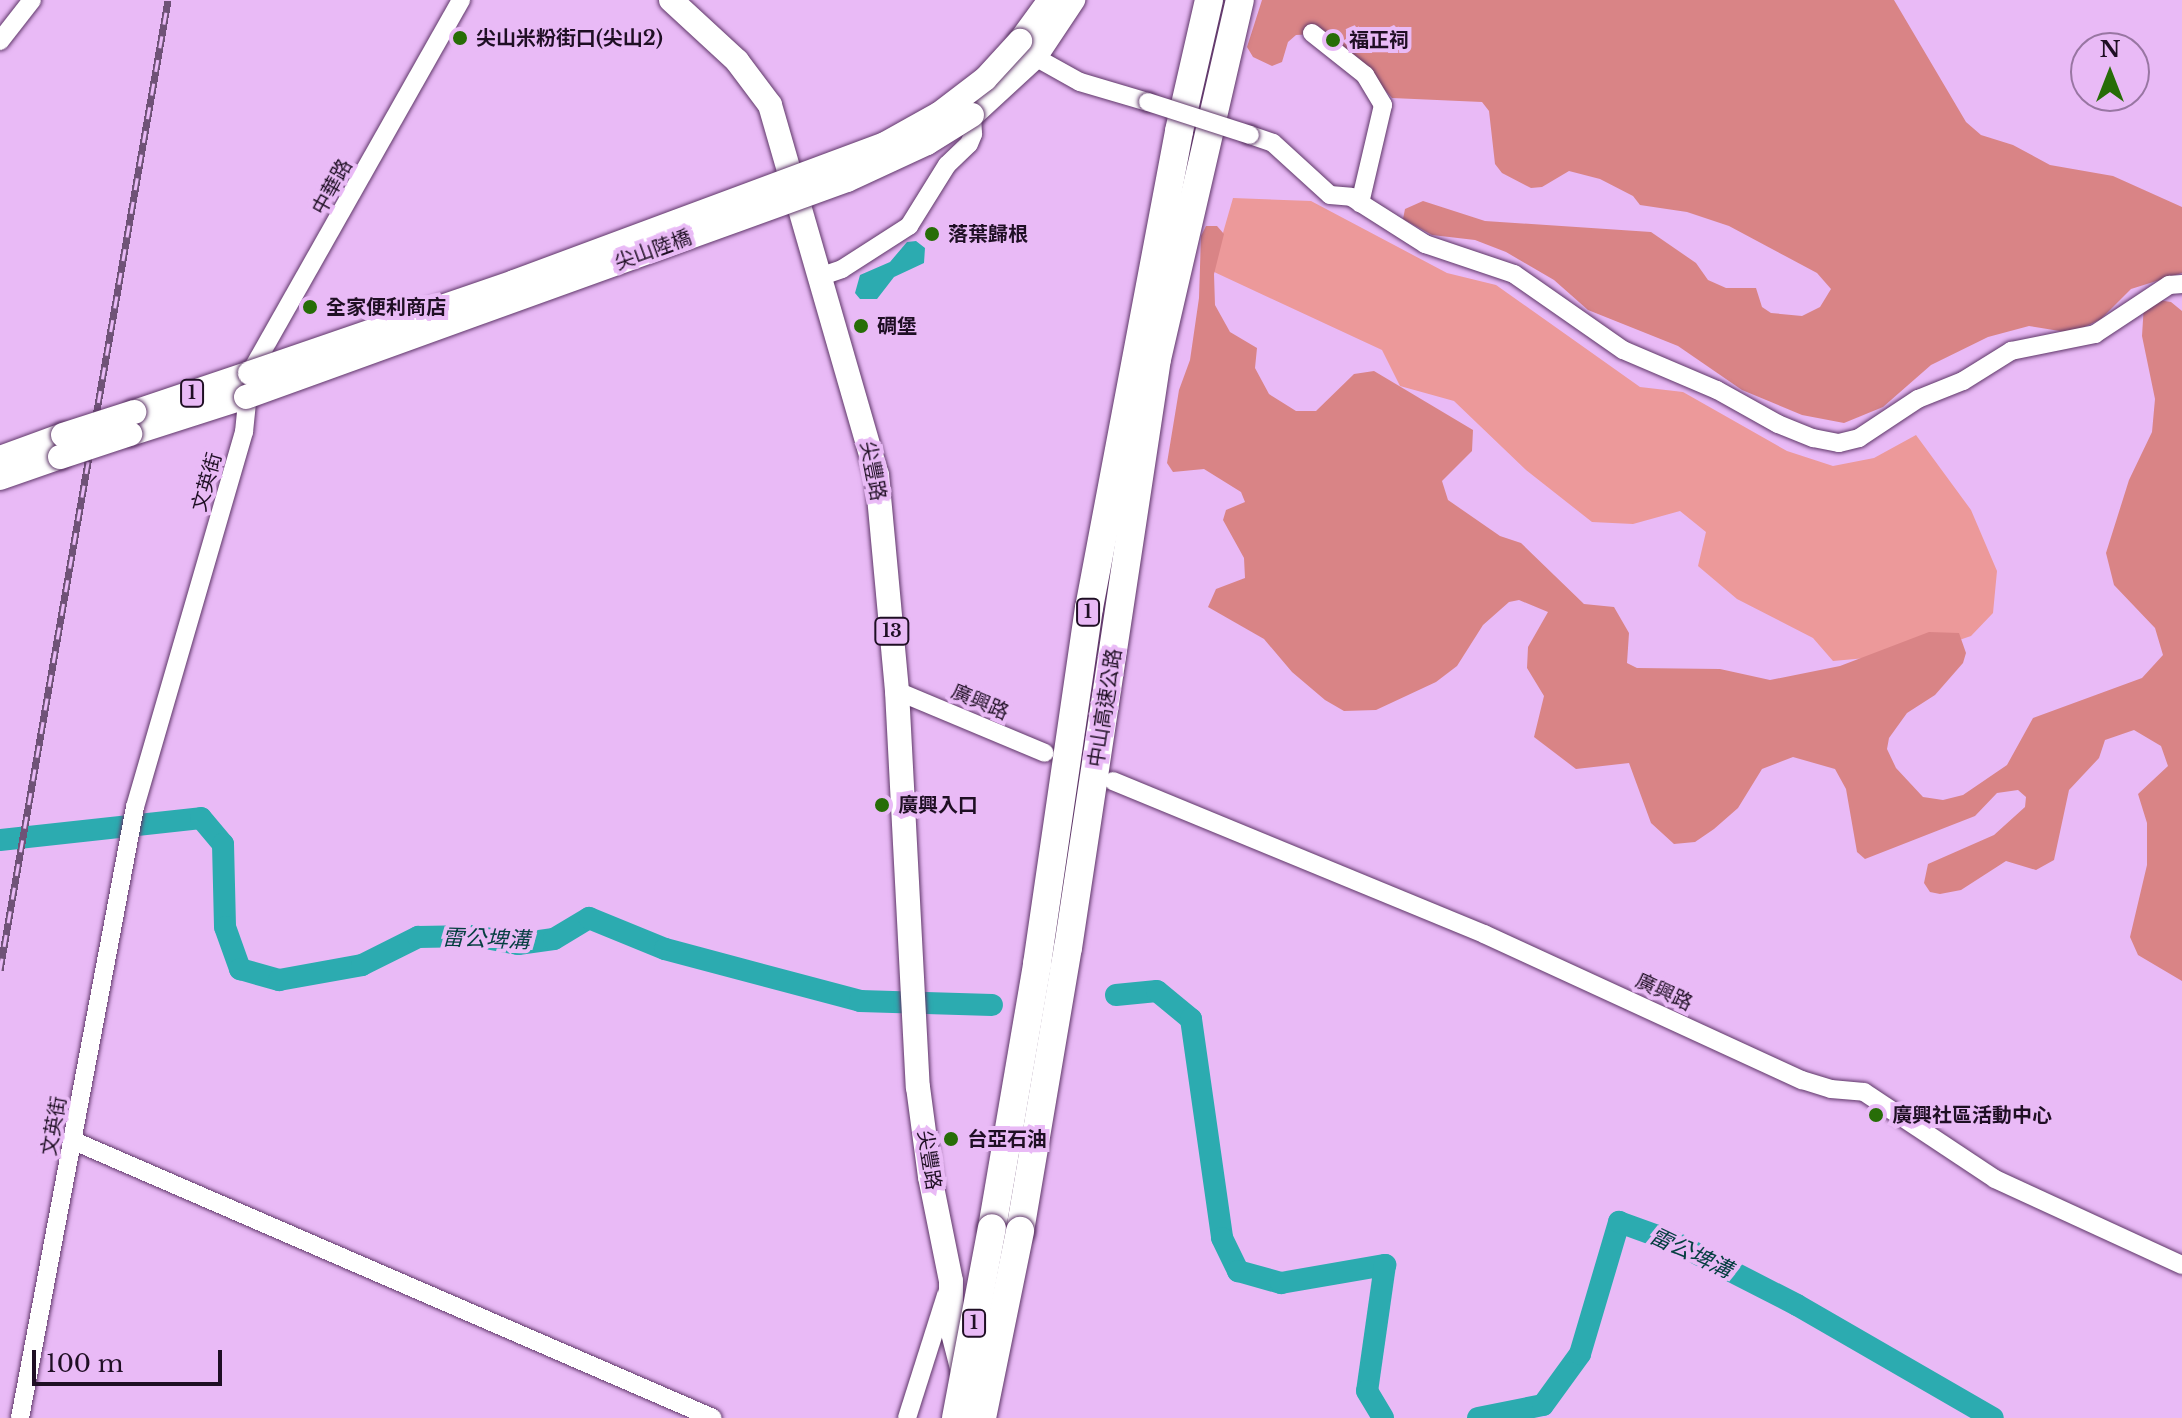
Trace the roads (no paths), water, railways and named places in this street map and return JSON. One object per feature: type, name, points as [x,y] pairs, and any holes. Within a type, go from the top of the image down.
[{"type":"highway","name":"中山高速公路","points":[[982,1418],[1037,964],[1089,608],[1179,131],[1209,0]]},
{"type":"highway","name":"中山高速公路","points":[[956,1418],[1006,1229],[1068,948],[1157,359],[1240,0]]},
{"type":"main road","name":"尖豐路","points":[[671,0],[737,61],[770,105],[877,475],[897,691],[915,1038],[928,1162],[951,1281],[951,1325],[975,1418]]},
{"type":"main road","name":"1","points":[[1027,49],[1050,0]]},
{"type":"main road","name":"1","points":[[1027,49],[1073,0]]},
{"type":"main road","name":"尖山陸橋","points":[[248,385],[885,144],[959,99],[1027,49]]},
{"type":"main road","name":"尖山陸橋","points":[[248,385],[847,180],[927,143],[972,115],[1027,49]]},
{"type":"main road","name":"1","points":[[0,458],[62,446],[248,385]]},
{"type":"main road","name":"1","points":[[0,478],[62,446]]},
{"type":"main road","name":"尖豐路","points":[[951,1281],[967,1310],[992,1418]]},
{"type":"street","points":[[0,41],[32,0]]},
{"type":"street","name":"中華路","points":[[248,385],[461,0]]},
{"type":"street","points":[[1312,33],[1365,75],[1383,105],[1360,203]]},
{"type":"street","points":[[1027,49],[1080,82],[1273,143],[1330,195],[1351,197],[1425,244],[1514,274],[1623,350],[1717,390],[1778,424],[1813,438],[1839,443],[1859,438],[1918,399],[1963,381],[2011,351],[2095,334],[2169,285],[2182,284]]},
{"type":"street","points":[[819,277],[842,269],[909,226],[947,165],[969,144],[973,134],[972,115]]},
{"type":"street","name":"文英街","points":[[20,1418],[135,807],[244,432],[248,385]]},
{"type":"street","name":"廣興路","points":[[897,691],[1045,753]]},
{"type":"street","name":"廣興路","points":[[1113,781],[1484,934],[1802,1080],[1831,1089],[1864,1092],[1995,1179],[2182,1265]]},
{"type":"street","points":[[74,1141],[713,1418]]},
{"type":"street","points":[[907,1418],[951,1281]]},
{"type":"waterway","name":"雷公埤溝","points":[[0,840],[201,818],[223,844],[225,927],[240,969],[279,980],[362,965],[418,937],[475,936],[518,944],[554,939],[589,918],[665,949],[860,1001],[992,1005]]},
{"type":"waterway","name":"雷公埤溝","points":[[1116,995],[1157,991],[1191,1019],[1222,1238],[1238,1271],[1281,1283],[1385,1265],[1367,1391],[1383,1418]]},
{"type":"waterway","name":"雷公埤溝","points":[[1478,1418],[1543,1405],[1580,1354],[1619,1222],[1674,1242],[1797,1305],[1993,1418]]},
{"type":"railway","points":[[0,970],[168,0]]},
{"type":"place","name":"尖山米粉街口(尖山2)","points":[[460,38]]},
{"type":"place","name":"福正祠","points":[[1333,40]]},
{"type":"place","name":"落葉歸根","points":[[932,234]]},
{"type":"place","name":"全家便利商店","points":[[310,307]]},
{"type":"place","name":"碉堡","points":[[861,326]]},
{"type":"place","name":"廣興入口","points":[[882,805]]},
{"type":"place","name":"廣興社區活動中心","points":[[1876,1115]]},
{"type":"place","name":"台亞石油","points":[[951,1139]]}]
